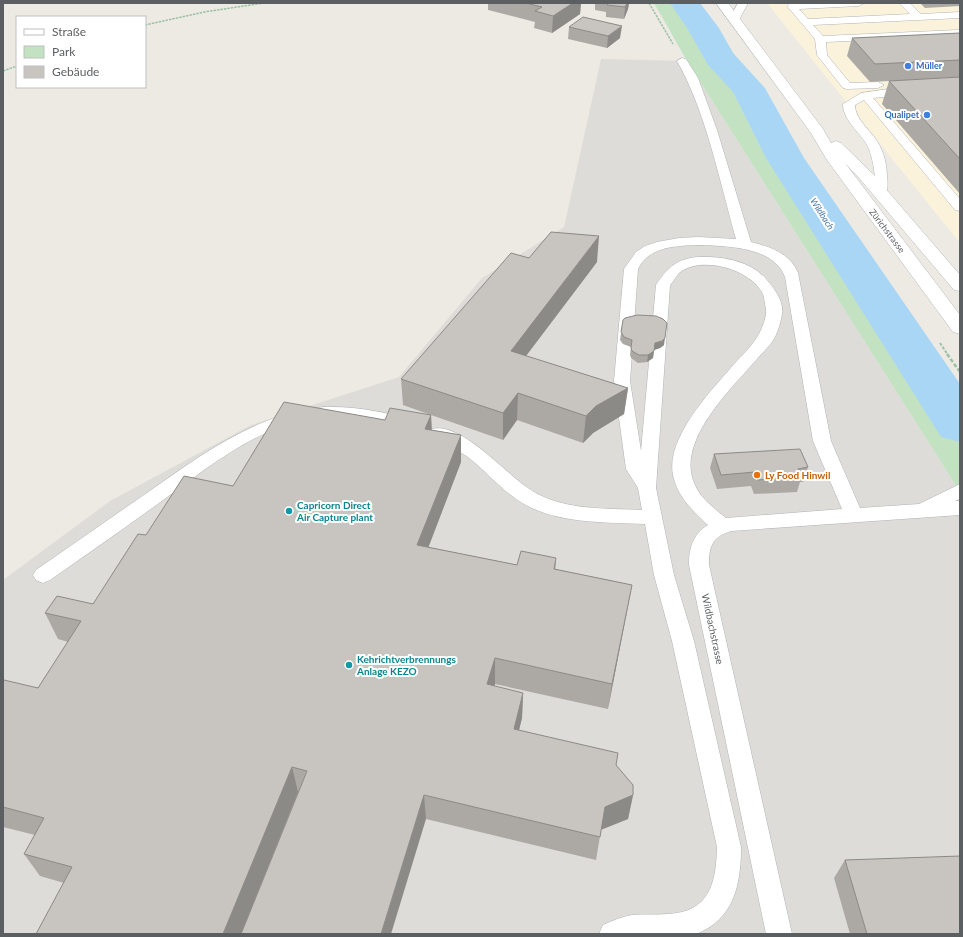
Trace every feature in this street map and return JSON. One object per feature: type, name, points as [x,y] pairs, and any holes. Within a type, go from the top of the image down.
[{"type":"main road","name":"Zürichstrasse","points":[[722,3],[818,132],[832,158],[960,328]]},
{"type":"main road","name":"Zürichstrasse","points":[[818,132],[846,154],[960,286]]},
{"type":"lane","points":[[734,20],[743,3]]},
{"type":"lane","points":[[859,3],[792,6],[820,39],[822,55],[842,91],[849,112],[866,133],[874,146],[882,175],[880,192]]},
{"type":"lane","points":[[904,3],[919,17]]},
{"type":"lane","points":[[806,22],[960,15]]},
{"type":"lane","points":[[940,16],[959,34]]},
{"type":"lane","points":[[820,39],[959,34]]},
{"type":"lane","points":[[682,61],[692,78],[711,130],[746,245]]},
{"type":"lane","points":[[842,91],[951,82],[960,86]]},
{"type":"lane","points":[[849,112],[848,107],[852,102],[865,95],[938,90],[960,92]]},
{"type":"lane","points":[[865,95],[960,207]]},
{"type":"lane","points":[[647,488],[636,472],[634,466],[622,382],[632,268],[635,260],[642,254],[660,244],[687,241],[746,245],[774,254],[783,261],[789,269],[792,277],[822,441],[854,516]]},
{"type":"lane","points":[[612,934],[633,928],[672,927],[690,923],[704,916],[718,903],[727,884],[730,866],[729,846],[724,823],[683,641],[664,575],[647,488],[663,285],[674,270],[690,263],[721,262],[741,268],[758,277],[770,292],[775,309],[774,322],[771,330],[761,346],[712,399],[703,411],[695,425],[680,464],[680,471],[686,488],[722,526]]},
{"type":"lane","points":[[43,575],[219,452],[270,425],[290,418],[311,414],[351,412],[365,414],[447,436],[463,444],[529,498],[555,509],[653,518]]},
{"type":"lane","name":"Wildbachstrasse","points":[[918,512],[960,491]]},
{"type":"lane","name":"Wildbachstrasse","points":[[779,934],[699,565],[700,546],[704,538],[712,531],[722,526],[742,522],[918,512],[960,508]]},
{"type":"path","points":[[146,25],[172,17],[222,8],[264,3]]},
{"type":"path","points":[[649,3],[682,61]]},
{"type":"path","points":[[3,71],[16,66]]},
{"type":"shaded area","points":[[767,3],[960,3],[960,243],[839,93]]},
{"type":"shaded area","points":[[601,59],[687,61],[960,492],[960,934],[3,934],[3,580],[110,501],[251,425],[399,377],[482,278],[564,227]]},
{"type":"green space","points":[[654,3],[700,3],[960,392],[960,492],[687,61]]},
{"type":"building","points":[[526,3],[573,3],[553,16],[535,11],[542,7]]},
{"type":"building","points":[[608,3],[627,3],[625,7],[607,5]]},
{"type":"building","points":[[583,17],[622,26],[608,36],[569,27]]},
{"type":"building","points":[[960,33],[960,60],[875,64],[852,38]]},
{"type":"building","points":[[960,77],[960,159],[889,81]]},
{"type":"building","points":[[551,232],[599,236],[511,351],[628,388],[596,406],[586,416],[518,393],[503,413],[401,379],[511,253],[529,258]]},
{"type":"building","points":[[637,315],[656,316],[663,319],[667,323],[665,338],[662,341],[655,343],[654,351],[648,355],[639,355],[632,351],[632,340],[624,337],[621,332],[623,320],[625,318]]},
{"type":"building","name":"Kehrichtverbrennungs Anlage KEZO","points":[[284,402],[385,420],[390,408],[431,415],[425,429],[461,435],[417,545],[517,565],[521,551],[556,558],[554,569],[632,585],[612,684],[495,658],[487,684],[523,693],[514,729],[618,753],[616,765],[633,785],[633,795],[605,807],[600,837],[424,795],[381,934],[241,934],[307,771],[292,767],[223,934],[36,934],[72,867],[24,854],[44,818],[3,807],[4,680],[38,688],[81,621],[45,613],[57,596],[93,604],[138,534],[146,535],[184,476],[233,486]]},
{"type":"building","points":[[800,449],[808,467],[798,469],[801,477],[758,480],[755,472],[721,475],[714,454]]},
{"type":"building","points":[[960,856],[960,934],[867,934],[845,860]]},
{"type":"waterway","name":"Wildbach","points":[[685,3],[703,28],[720,58],[748,88],[785,158],[960,424]]},
{"type":"place","name":"Müller","points":[[908,66]]},
{"type":"place","name":"Qualipet","points":[[927,115]]},
{"type":"place","name":"Ly Food Hinwil","points":[[757,475]]},
{"type":"place","name":"Capricorn Direct Air Capture plant","points":[[289,511]]},
{"type":"place","name":"Kehrichtverbrennungs Anlage KEZO","points":[[349,665]]}]
